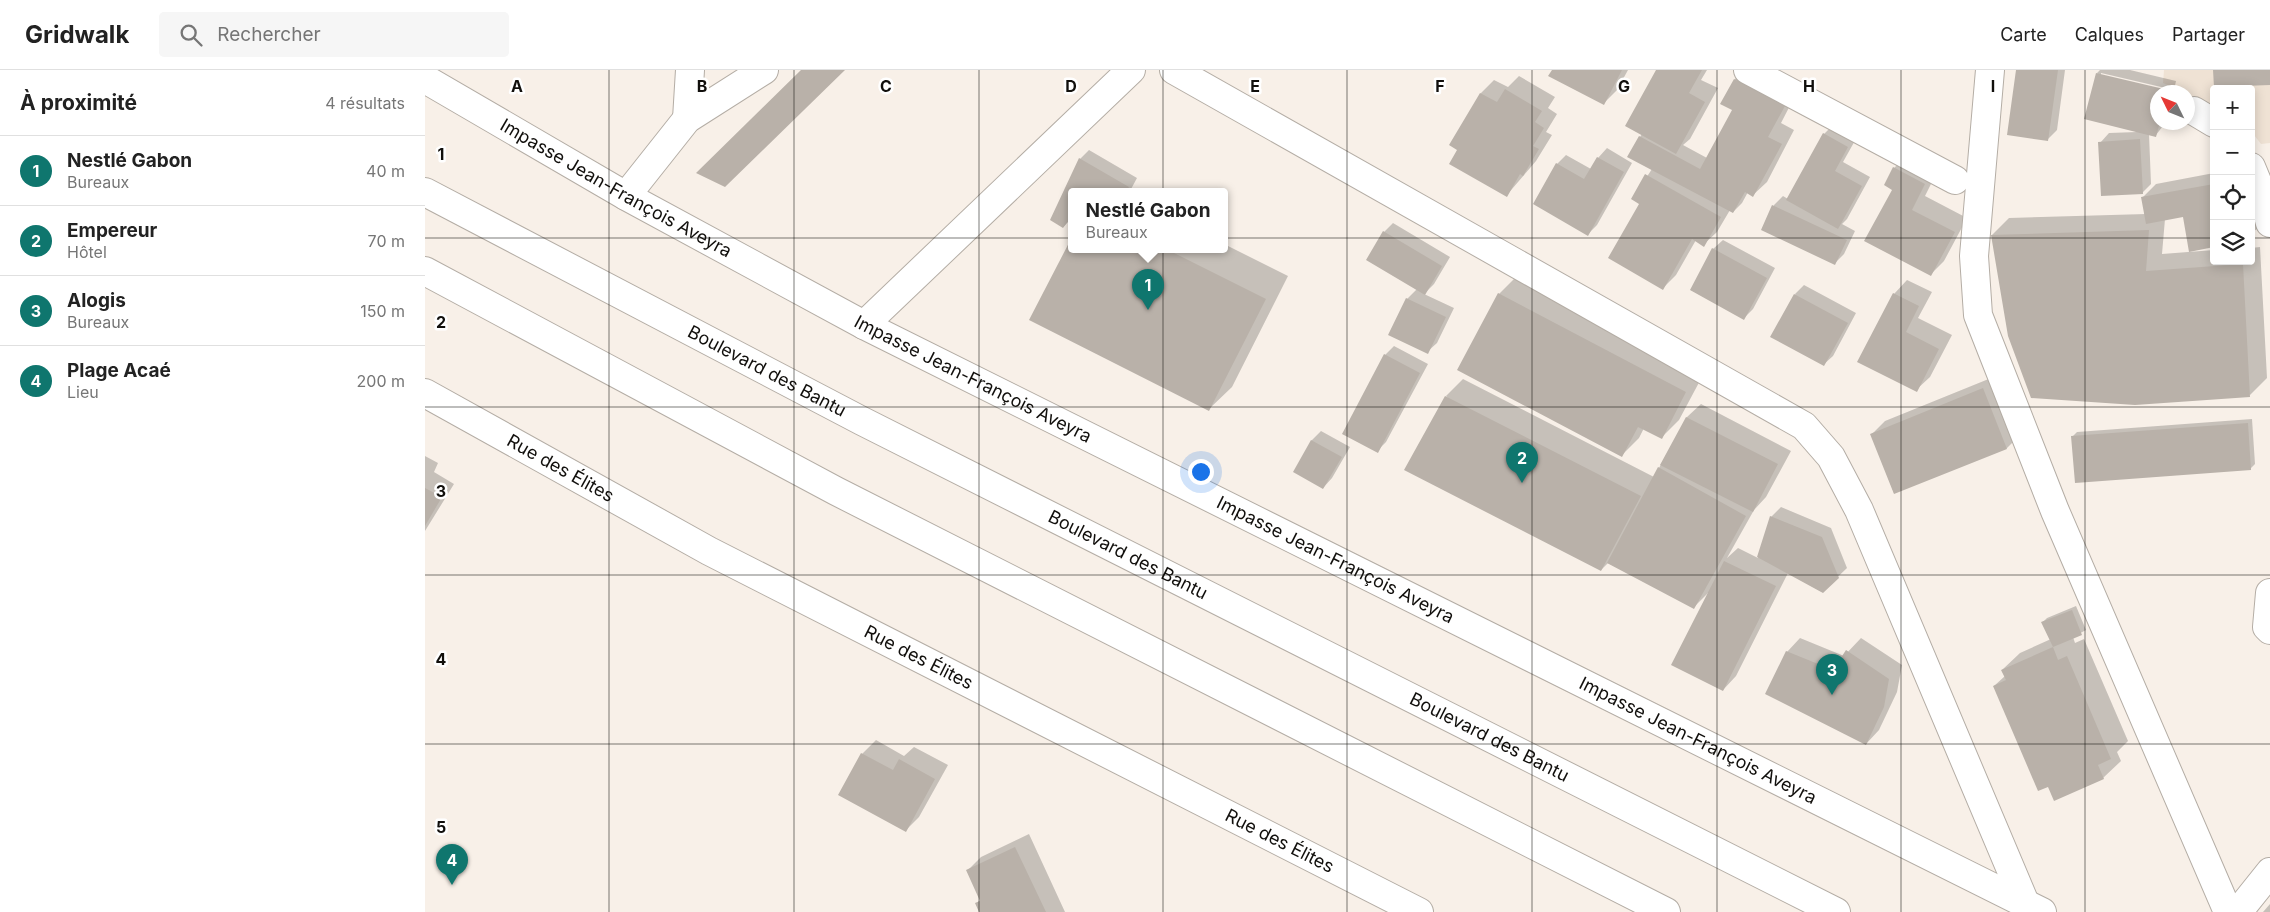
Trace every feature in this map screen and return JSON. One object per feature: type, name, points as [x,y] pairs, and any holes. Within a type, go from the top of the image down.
[{"type":"main road","points":[[687,119],[690,70]]},
{"type":"main road","points":[[626,196],[687,119],[764,70]]},
{"type":"main road","points":[[864,325],[1131,70]]},
{"type":"main road","points":[[1174,70],[1803,426],[1831,457],[1859,510],[2033,908]]},
{"type":"main road","points":[[1748,70],[1955,180]]},
{"type":"main road","points":[[1989,70],[1974,256],[1978,315],[2055,510],[2228,912]]},
{"type":"main road","name":"Impasse Jean-François Aveyra","points":[[425,79],[626,196],[864,325],[2033,908]]},
{"type":"main road","points":[[2254,175],[2261,190],[2270,223]]},
{"type":"main road","name":"Boulevard des Bantu","points":[[425,192],[862,421],[1836,912]]},
{"type":"main road","points":[[425,271],[836,491],[1666,912]]},
{"type":"main road","name":"Rue des Élites","points":[[425,393],[709,551],[1419,912]]},
{"type":"main road","points":[[2270,593],[2267,627],[2270,630]]},
{"type":"main road","points":[[2238,912],[2270,872]]},
{"type":"shaded area","points":[[2164,70],[2270,70],[2270,143],[2261,144],[2255,136],[2255,85],[2210,85],[2210,104],[2195,97],[2195,85],[2167,85],[2163,83]]},
{"type":"building","points":[[801,70],[845,70],[725,187],[696,173]]},
{"type":"building","points":[[1552,70],[1622,70],[1604,105],[1548,76]]},
{"type":"building","points":[[1656,70],[1702,70],[1689,93],[1705,102],[1676,154],[1625,126]]},
{"type":"building","points":[[2016,70],[2058,70],[2048,141],[2007,135]]},
{"type":"building","points":[[2213,70],[2270,70],[2270,85],[2214,85]]},
{"type":"building","points":[[2096,73],[2150,86],[2150,130],[2158,130],[2156,137],[2084,119]]},
{"type":"building","points":[[1734,79],[1785,106],[1768,137],[1782,144],[1753,197],[1745,192],[1733,213],[1627,157],[1639,136],[1700,169],[1732,110],[1720,104]]},
{"type":"building","points":[[1505,89],[1542,111],[1535,122],[1544,128],[1533,146],[1539,149],[1523,176],[1520,174],[1507,197],[1449,164],[1457,150],[1449,145],[1480,93],[1497,102]]},
{"type":"building","points":[[1823,133],[1848,147],[1835,171],[1862,186],[1838,229],[1786,200]]},
{"type":"building","points":[[2140,139],[2143,194],[2101,196],[2098,142]]},
{"type":"building","points":[[1597,157],[1624,172],[1588,236],[1533,204],[1556,163],[1584,179]]},
{"type":"building","points":[[1079,158],[1129,187],[1068,188],[1068,221],[1063,228],[1050,220]]},
{"type":"building","points":[[1893,167],[1925,184],[1912,210],[1955,232],[1931,276],[1864,241],[1892,190],[1884,185]]},
{"type":"building","points":[[1645,174],[1721,217],[1704,247],[1692,239],[1663,290],[1608,258],[1639,204],[1631,199]]},
{"type":"building","points":[[2210,185],[2210,248],[2189,252],[2183,217],[2146,224],[2141,197]]},
{"type":"building","points":[[1772,205],[1847,240],[1835,265],[1761,230]]},
{"type":"building","points":[[2149,230],[2146,271],[2243,265],[2250,397],[2135,405],[2031,398],[2008,336],[1991,235]]},
{"type":"building","points":[[1383,231],[1442,266],[1425,295],[1366,260]]},
{"type":"building","points":[[1068,245],[1068,253],[1174,253],[1266,299],[1209,411],[1029,320]]},
{"type":"building","points":[[1712,248],[1767,278],[1744,320],[1690,290]]},
{"type":"building","points":[[1498,293],[1686,392],[1662,439],[1638,427],[1622,457],[1457,370]]},
{"type":"building","points":[[1893,293],[1919,306],[1906,332],[1939,349],[1917,392],[1857,362]]},
{"type":"building","points":[[1794,294],[1848,323],[1824,366],[1770,337]]},
{"type":"building","points":[[1406,298],[1446,317],[1428,354],[1388,335]]},
{"type":"building","points":[[1384,354],[1420,373],[1378,453],[1342,434]]},
{"type":"building","points":[[1983,388],[2007,449],[1894,494],[1870,434]]},
{"type":"building","points":[[1445,396],[1641,496],[1601,571],[1404,470]]},
{"type":"building","points":[[1686,417],[1778,464],[1753,512],[1660,465]]},
{"type":"building","points":[[2248,423],[2251,470],[2075,483],[2071,436]]},
{"type":"building","points":[[1311,440],[1342,457],[1323,489],[1293,472]]},
{"type":"building","points":[[1658,467],[1746,516],[1694,609],[1607,563]]},
{"type":"building","points":[[425,488],[442,497],[425,526]]},
{"type":"building","points":[[1770,516],[1822,537],[1839,578],[1823,593],[1757,557]]},
{"type":"building","points":[[1724,561],[1776,586],[1723,691],[1671,665]]},
{"type":"building","points":[[2072,610],[2082,635],[2053,647],[2041,622]]},
{"type":"building","points":[[2053,647],[2058,660],[2067,656],[2111,759],[2098,765],[2104,779],[2054,801],[2048,787],[2038,791],[1993,686],[2006,680],[2001,670]]},
{"type":"building","points":[[1846,650],[1889,679],[1884,707],[1866,745],[1765,694],[1786,651],[1833,670]]},
{"type":"building","points":[[861,753],[893,770],[899,759],[935,779],[906,832],[838,795]]},
{"type":"building","points":[[1015,847],[1046,912],[979,912],[975,903],[980,901],[966,870]]},
{"type":"place","name":"Nestlé Gabon","points":[[1148,310]]},
{"type":"place","name":"Empereur","points":[[1522,483]]},
{"type":"place","name":"Alogis","points":[[1832,695]]},
{"type":"place","name":"Plage Acaé","points":[[452,885]]}]
